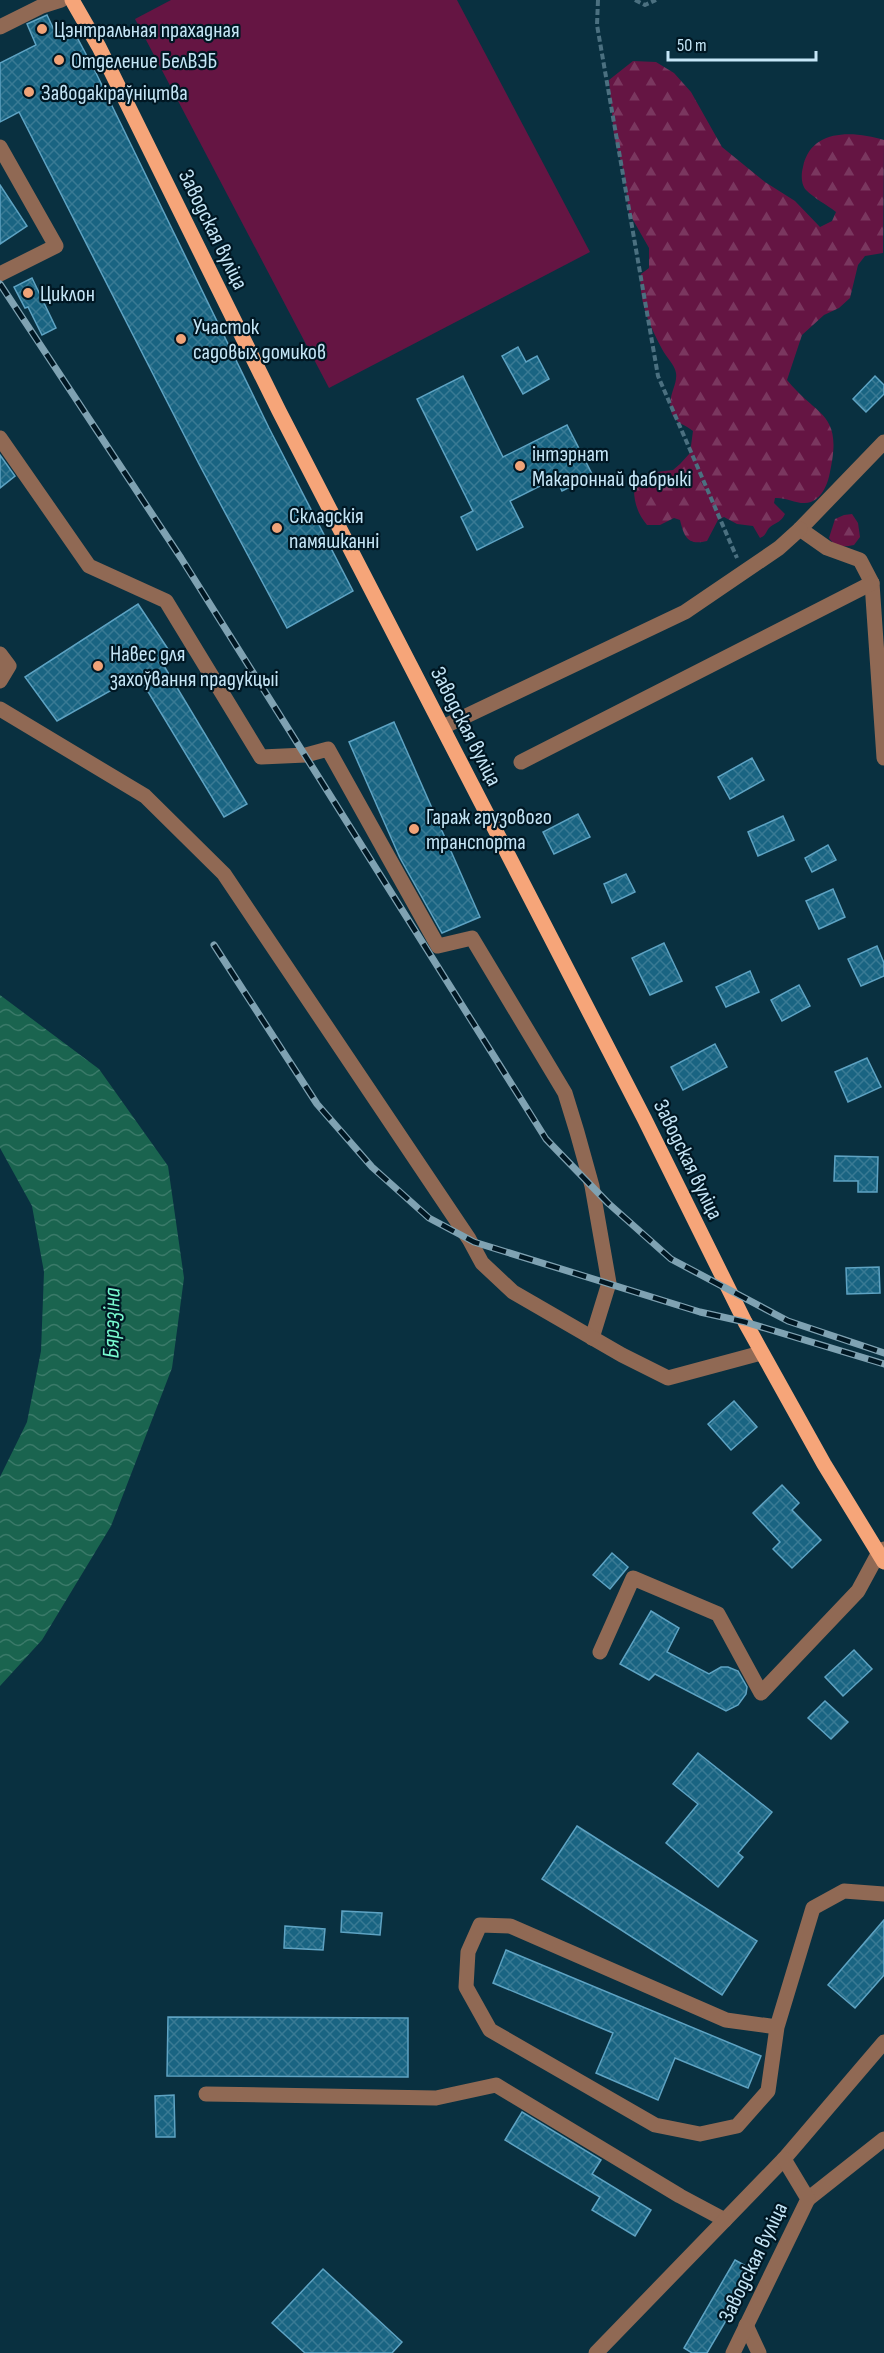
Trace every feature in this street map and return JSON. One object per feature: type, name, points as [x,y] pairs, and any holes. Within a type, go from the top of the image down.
[{"type":"main road","name":"Заводская вуліца","points":[[72,0],[99,47],[273,400],[644,1118],[761,1353],[882,1555]]},
{"type":"street","points":[[0,27],[42,6],[61,0]]},
{"type":"street","points":[[0,147],[56,246],[0,274]]},
{"type":"street","points":[[0,438],[88,566],[166,601],[261,757],[306,755],[328,749],[438,946],[472,938],[564,1093],[577,1132],[592,1186],[609,1283],[592,1338]]},
{"type":"street","points":[[443,727],[686,612],[779,548],[884,442]]},
{"type":"street","points":[[800,529],[827,548],[861,560],[872,583],[884,758]]},
{"type":"street","points":[[520,762],[872,583]]},
{"type":"street","points":[[0,654],[9,666],[0,681]]},
{"type":"street","points":[[0,709],[144,796],[224,874],[469,1239],[482,1263],[513,1292],[592,1338],[668,1378],[761,1353]]},
{"type":"street","points":[[600,1652],[633,1578],[718,1614],[761,1693],[858,1591],[882,1555]]},
{"type":"street","points":[[777,2027],[726,2020],[510,1926],[480,1925],[468,1952],[466,1987],[490,2030],[655,2125],[700,2134],[737,2126],[768,2091],[777,2027],[813,1908],[844,1891],[884,1894]]},
{"type":"street","points":[[596,2353],[784,2159],[884,2042]]},
{"type":"street","points":[[206,2094],[436,2098],[496,2085],[680,2196],[725,2220]]},
{"type":"street","points":[[808,2199],[884,2139]]},
{"type":"street","name":"Заводская вуліца","points":[[733,2353],[808,2199],[784,2159]]},
{"type":"street","points":[[746,2325],[759,2353]]},
{"type":"path","points":[[598,0],[597,25],[658,376],[744,572]]},
{"type":"path","points":[[635,0],[645,5],[656,0]]},
{"type":"green space","points":[[171,0],[457,0],[590,252],[329,388],[135,19]]},
{"type":"green space","points":[[633,61],[656,62],[674,73],[691,92],[722,147],[765,182],[795,201],[820,227],[832,221],[836,212],[804,188],[802,173],[808,154],[824,139],[835,136],[860,135],[884,140],[883,253],[865,256],[858,265],[850,298],[839,308],[824,315],[802,335],[787,380],[818,410],[830,427],[833,452],[828,481],[822,493],[811,502],[802,503],[775,498],[774,503],[785,514],[760,538],[753,526],[737,524],[724,517],[718,520],[707,541],[691,541],[685,535],[680,520],[674,518],[660,525],[647,525],[636,504],[634,489],[648,473],[673,470],[690,453],[693,431],[678,422],[672,414],[670,402],[676,373],[653,331],[643,304],[641,274],[649,268],[649,248],[629,213],[624,173],[614,136],[609,80]]},
{"type":"green space","points":[[852,514],[858,523],[860,537],[854,545],[837,545],[829,538],[835,519]]},
{"type":"water","name":"Бярэзіна","points":[[0,995],[99,1069],[168,1166],[184,1278],[172,1368],[111,1526],[42,1640],[0,1686],[0,1477],[27,1422],[41,1351],[44,1272],[32,1206],[0,1148]]},
{"type":"building","name":"Участок садовых домиков","points":[[47,15],[56,34],[71,26],[96,73],[269,428],[353,591],[287,628],[199,464],[19,112],[0,122],[0,63],[36,45],[27,24]]},
{"type":"building","points":[[0,185],[27,226],[0,244]]},
{"type":"building","points":[[32,278],[56,328],[42,335],[28,307],[25,308],[14,287]]},
{"type":"building","points":[[518,347],[526,362],[537,356],[549,379],[523,394],[502,356]]},
{"type":"building","name":"інтэрнат Макароннай фабрыкі","points":[[463,376],[503,457],[567,425],[593,476],[562,491],[556,478],[510,501],[523,527],[477,550],[461,517],[473,511],[417,399]]},
{"type":"building","points":[[875,376],[884,385],[884,394],[866,412],[853,399]]},
{"type":"building","points":[[0,455],[15,476],[0,488]]},
{"type":"building","name":"Навес для захоўвання прадукцыі","points":[[138,604],[172,655],[161,661],[247,804],[224,817],[138,675],[57,721],[25,677]]},
{"type":"building","name":"Гараж грузового транспорта","points":[[394,722],[480,917],[442,933],[400,858],[349,742]]},
{"type":"building","points":[[752,758],[764,780],[730,799],[718,777]]},
{"type":"building","points":[[578,814],[590,837],[554,854],[543,832]]},
{"type":"building","points":[[783,816],[794,840],[758,856],[748,832]]},
{"type":"building","points":[[828,845],[836,860],[812,872],[805,858]]},
{"type":"building","points":[[626,874],[635,892],[612,903],[604,884]]},
{"type":"building","points":[[833,889],[845,917],[819,929],[806,901]]},
{"type":"building","points":[[664,943],[682,981],[650,995],[632,958]]},
{"type":"building","points":[[877,946],[884,963],[884,976],[861,986],[848,959]]},
{"type":"building","points":[[750,971],[759,992],[726,1007],[716,987]]},
{"type":"building","points":[[799,985],[810,1006],[782,1021],[771,1000]]},
{"type":"building","points":[[715,1044],[727,1067],[683,1090],[671,1067]]},
{"type":"building","points":[[867,1058],[881,1087],[848,1102],[835,1072]]},
{"type":"building","points":[[835,1156],[878,1157],[877,1192],[858,1192],[858,1181],[834,1181]]},
{"type":"building","points":[[879,1267],[880,1293],[847,1294],[846,1268]]},
{"type":"building","points":[[734,1401],[757,1427],[731,1450],[708,1424]]},
{"type":"building","points":[[782,1485],[799,1503],[792,1510],[821,1540],[792,1568],[773,1549],[780,1542],[753,1513]]},
{"type":"building","points":[[612,1553],[628,1567],[610,1589],[593,1575]]},
{"type":"building","points":[[651,1611],[679,1628],[667,1652],[709,1674],[721,1667],[738,1671],[747,1687],[746,1694],[738,1705],[726,1711],[655,1674],[649,1680],[620,1664]]},
{"type":"building","points":[[854,1650],[872,1669],[843,1696],[825,1677]]},
{"type":"building","points":[[825,1701],[848,1722],[831,1739],[808,1718]]},
{"type":"building","points":[[698,1753],[772,1812],[738,1853],[743,1857],[718,1887],[666,1843],[698,1804],[673,1784]]},
{"type":"building","points":[[577,1826],[757,1941],[722,1995],[542,1879]]},
{"type":"building","points":[[342,1911],[382,1913],[380,1935],[341,1932]]},
{"type":"building","points":[[884,1920],[884,1975],[855,2008],[828,1985]]},
{"type":"building","points":[[285,1926],[325,1929],[323,1950],[284,1948]]},
{"type":"building","points":[[506,1950],[761,2056],[748,2088],[675,2058],[658,2100],[596,2073],[613,2033],[493,1983]]},
{"type":"building","points":[[168,2017],[408,2018],[408,2077],[167,2076]]},
{"type":"building","points":[[174,2095],[175,2137],[156,2137],[155,2096]]},
{"type":"building","points":[[522,2112],[601,2160],[592,2174],[651,2210],[635,2236],[592,2210],[600,2197],[505,2140]]},
{"type":"building","points":[[735,2260],[755,2271],[707,2353],[692,2353],[684,2348]]},
{"type":"building","points":[[323,2269],[402,2342],[392,2353],[305,2353],[272,2323]]},
{"type":"railway","points":[[0,284],[181,558],[546,1139],[608,1203],[671,1259],[788,1321],[884,1353]]},
{"type":"railway","points":[[214,945],[317,1104],[372,1167],[429,1218],[474,1242],[700,1312],[745,1322],[884,1364]]},
{"type":"place","name":"Цэнтральная прахадная","points":[[42,29]]},
{"type":"place","name":"Отделение БелВЭБ","points":[[59,60]]},
{"type":"place","name":"Заводакіраўніцтва","points":[[29,92]]},
{"type":"place","name":"Циклон","points":[[28,293]]},
{"type":"place","name":"Участок садовых домиков","points":[[181,339]]},
{"type":"place","name":"інтэрнат Макароннай фабрыкі","points":[[520,466]]},
{"type":"place","name":"Складскія памяшканні","points":[[277,528]]},
{"type":"place","name":"Навес для захоўвання прадукцыі","points":[[98,666]]},
{"type":"place","name":"Гараж грузового транспорта","points":[[414,829]]}]
